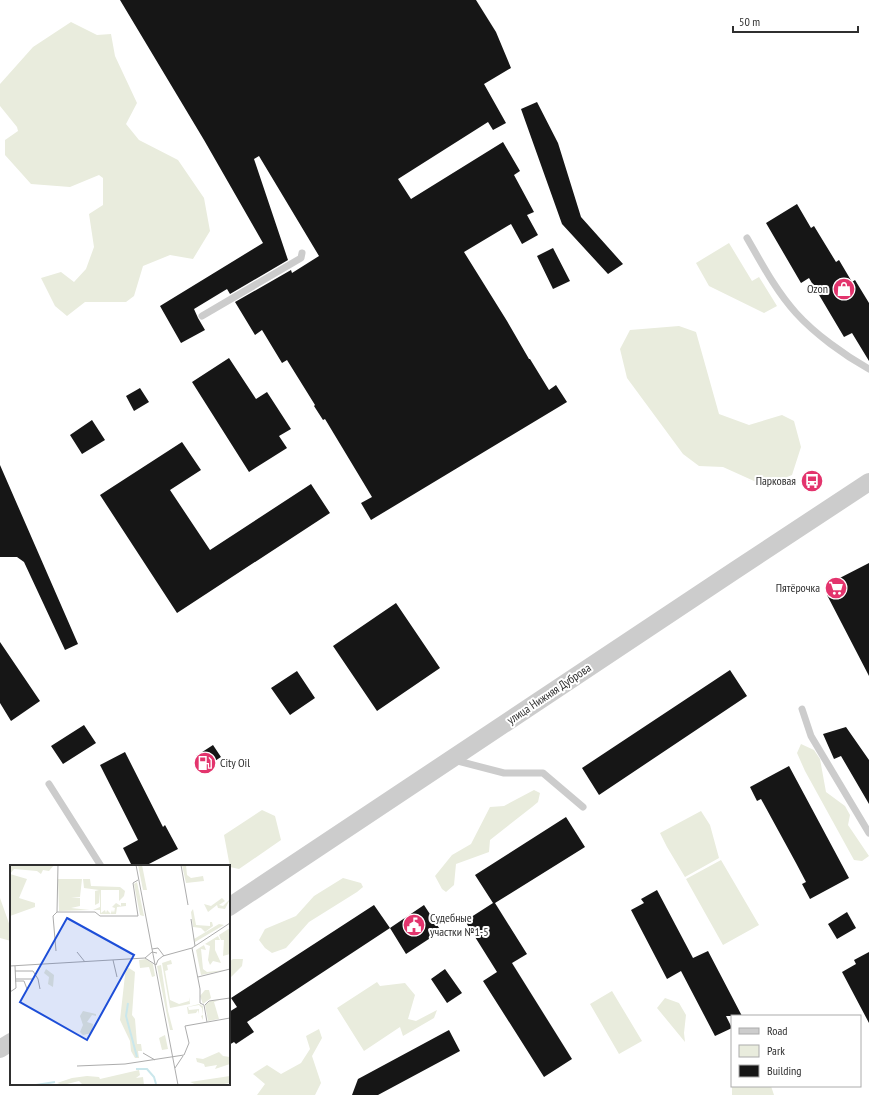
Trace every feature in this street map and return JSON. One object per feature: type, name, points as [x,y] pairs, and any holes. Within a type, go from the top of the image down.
[{"type":"street","name":"улица Нижняя Дуброва","points":[[230,906],[869,482]]},
{"type":"street","points":[[0,1049],[10,1043]]},
{"type":"lane","points":[[747,238],[775,286],[796,313],[820,335],[851,359],[869,369]]},
{"type":"lane","points":[[202,316],[301,258],[302,253]]},
{"type":"lane","points":[[802,709],[811,736],[869,833]]},
{"type":"lane","points":[[450,759],[504,773],[543,773],[584,806]]},
{"type":"lane","points":[[49,784],[100,865]]},
{"type":"green space","points":[[71,22],[97,35],[111,34],[115,56],[137,103],[126,124],[139,140],[178,160],[204,198],[210,231],[193,259],[170,255],[143,266],[134,296],[126,302],[85,302],[67,316],[55,306],[41,278],[61,272],[74,282],[86,269],[94,247],[89,214],[103,205],[103,178],[99,175],[70,187],[31,184],[5,155],[5,140],[18,131],[17,127],[0,106],[0,84],[33,47]]},
{"type":"green space","points":[[729,243],[752,281],[759,277],[777,306],[764,313],[709,286],[696,263]]},
{"type":"green space","points":[[679,326],[696,332],[719,414],[749,425],[782,415],[794,421],[801,447],[792,475],[765,486],[723,467],[699,466],[683,454],[627,378],[620,349],[630,330]]},
{"type":"green space","points":[[801,744],[814,750],[820,759],[826,792],[845,806],[850,815],[848,825],[869,856],[862,861],[854,860],[805,771],[797,753]]},
{"type":"green space","points":[[534,790],[540,793],[538,802],[490,840],[489,852],[456,864],[454,885],[446,892],[442,889],[435,876],[452,855],[471,844],[490,807],[504,806]]},
{"type":"green space","points":[[262,810],[275,816],[281,840],[239,869],[230,867],[224,835]]},
{"type":"green space","points":[[701,811],[710,825],[719,858],[685,877],[660,833]]},
{"type":"green space","points":[[721,860],[759,925],[723,945],[686,879]]},
{"type":"green space","points":[[343,878],[361,883],[363,887],[309,922],[286,948],[272,953],[265,948],[259,940],[265,929],[296,916],[314,896]]},
{"type":"green space","points":[[0,898],[10,926],[10,941],[0,938]]},
{"type":"green space","points":[[233,959],[243,959],[242,966],[230,978],[230,961]]},
{"type":"green space","points":[[377,982],[380,986],[405,983],[415,995],[408,1019],[416,1021],[437,1010],[434,1018],[403,1036],[400,1027],[364,1051],[337,1008]]},
{"type":"green space","points":[[612,991],[642,1041],[619,1054],[590,1004]]},
{"type":"green space","points":[[665,998],[679,1003],[686,1015],[684,1033],[685,1042],[657,1008]]},
{"type":"green space","points":[[319,1029],[322,1038],[312,1056],[321,1083],[315,1095],[257,1095],[265,1084],[253,1074],[267,1065],[281,1074],[301,1063],[310,1049],[306,1036]]},
{"type":"green space","points":[[732,1087],[771,1087],[774,1095],[732,1095]]},
{"type":"building","points":[[120,0],[476,0],[496,32],[511,68],[484,84],[506,123],[493,130],[488,122],[398,179],[411,199],[503,142],[520,171],[514,175],[534,212],[527,215],[538,235],[522,244],[511,224],[464,252],[549,390],[556,385],[567,402],[371,520],[361,503],[372,497],[325,419],[323,420],[287,360],[282,363],[262,330],[255,335],[235,302],[291,270],[292,273],[319,256],[259,156],[254,159],[288,260],[230,294],[227,289],[194,309],[205,330],[181,343],[160,306],[263,243],[204,140]]},
{"type":"building","points":[[537,102],[558,143],[581,217],[623,264],[608,274],[562,224],[521,109]]},
{"type":"building","points":[[797,204],[811,228],[814,226],[836,262],[839,260],[852,282],[855,280],[869,303],[869,361],[852,333],[844,337],[809,278],[801,283],[766,223]]},
{"type":"building","points":[[553,248],[570,281],[553,289],[537,256]]},
{"type":"building","points":[[229,358],[256,399],[267,392],[291,429],[279,436],[287,448],[249,472],[192,382]]},
{"type":"building","points":[[140,388],[149,402],[134,411],[126,396]]},
{"type":"building","points":[[92,420],[105,440],[82,454],[70,435]]},
{"type":"building","points":[[182,442],[201,470],[170,490],[210,550],[311,484],[330,513],[177,613],[100,495]]},
{"type":"building","points":[[0,465],[78,644],[65,650],[24,562],[17,557],[0,557]]},
{"type":"building","points":[[869,563],[869,676],[827,595],[830,583]]},
{"type":"building","points":[[396,603],[440,668],[377,711],[333,646]]},
{"type":"building","points":[[0,642],[40,701],[11,721],[0,703]]},
{"type":"building","points":[[730,670],[747,696],[599,795],[582,768]]},
{"type":"building","points":[[297,671],[315,698],[290,715],[271,688]]},
{"type":"building","points":[[84,725],[96,743],[63,764],[51,746]]},
{"type":"building","points":[[846,727],[869,760],[869,804],[841,756],[834,759],[823,734]]},
{"type":"building","points":[[213,745],[221,757],[204,768],[196,756]]},
{"type":"building","points":[[125,752],[163,827],[165,825],[178,849],[147,865],[132,865],[123,848],[138,840],[100,765]]},
{"type":"building","points":[[789,766],[849,878],[810,899],[802,884],[806,882],[796,863],[761,799],[757,801],[750,787]]},
{"type":"building","points":[[566,817],[585,847],[495,903],[527,954],[512,963],[572,1059],[544,1077],[483,981],[497,972],[465,921],[493,903],[475,875]]},
{"type":"building","points":[[657,890],[693,958],[708,951],[741,1015],[726,1016],[731,1028],[715,1036],[681,971],[667,979],[631,910],[644,903],[641,899]]},
{"type":"building","points":[[374,905],[390,928],[247,1022],[254,1032],[236,1044],[234,1042],[230,1044],[230,1011],[237,1007],[231,998]]},
{"type":"building","points":[[424,905],[441,931],[406,954],[390,928]]},
{"type":"building","points":[[847,912],[856,928],[837,939],[828,924]]},
{"type":"building","points":[[869,952],[869,1023],[842,972],[856,964],[854,960]]},
{"type":"building","points":[[445,969],[462,993],[447,1003],[431,979]]},
{"type":"building","points":[[449,1030],[460,1051],[378,1095],[352,1095],[358,1079]]},
{"type":"place","name":"Ozon","points":[[844,289]]},
{"type":"place","name":"Парковая","points":[[812,481]]},
{"type":"place","name":"Пятёрочка","points":[[836,588]]},
{"type":"place","name":"City Oil","points":[[205,763]]},
{"type":"place","name":"Судебные участки №1-5","points":[[414,925]]}]
